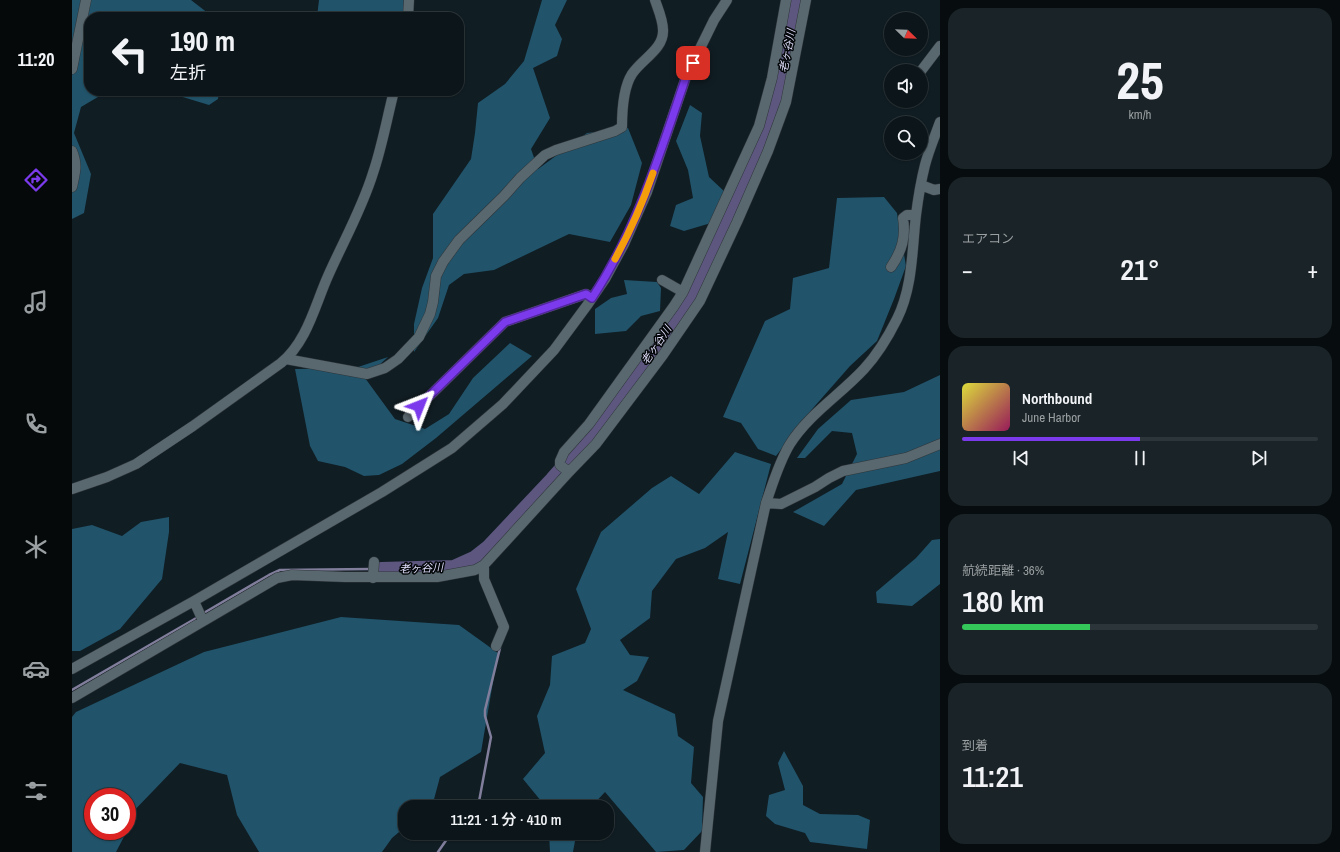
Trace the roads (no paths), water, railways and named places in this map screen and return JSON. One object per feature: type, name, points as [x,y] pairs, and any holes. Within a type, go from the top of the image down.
[{"type":"street","points":[[72,69],[86,0]]},
{"type":"street","points":[[408,12],[409,0]]},
{"type":"street","points":[[286,359],[367,374],[385,368],[398,359],[419,337],[426,324],[433,302],[436,276],[442,262],[459,240],[504,196],[520,178],[546,155],[556,150],[615,131],[622,127],[624,93],[632,74],[658,47],[662,39],[663,27],[655,0]]},
{"type":"street","points":[[72,698],[199,612],[452,448],[503,404],[554,350],[605,279],[624,244],[647,192],[686,77],[714,20],[727,0]]},
{"type":"street","points":[[569,472],[560,465],[564,452],[589,424],[683,292],[759,126],[772,78],[786,0]]},
{"type":"street","points":[[72,669],[277,578],[292,575],[374,578],[437,577],[480,567],[596,444],[663,355],[700,301],[768,151],[786,102],[806,0]]},
{"type":"street","points":[[926,64],[940,46]]},
{"type":"street","points":[[72,490],[126,470],[156,452],[286,359],[293,351],[304,334],[331,269],[366,194],[374,173],[393,96]]},
{"type":"street","points":[[705,852],[718,721],[766,503],[774,478],[790,445],[806,424],[864,369],[881,348],[898,318],[906,297],[916,215],[925,164],[940,122]]},
{"type":"street","points":[[72,151],[76,159],[76,169],[72,187]]},
{"type":"street","points":[[921,185],[934,190],[940,189]]},
{"type":"street","points":[[891,267],[902,248],[905,226],[903,218],[907,215],[916,215]]},
{"type":"street","points":[[662,280],[683,292]]},
{"type":"street","points":[[408,417],[505,322],[586,294],[592,298]]},
{"type":"street","points":[[766,503],[781,504],[843,471],[906,458],[940,444]]},
{"type":"street","points":[[374,562],[374,578]]},
{"type":"street","points":[[480,567],[504,627],[496,646]]},
{"type":"waterway","name":"老ヶ谷川","points":[[381,569],[454,567],[474,558],[488,547],[592,434],[645,361],[703,275],[762,146],[779,92],[796,0]]},
{"type":"waterway","points":[[474,558],[477,566]]},
{"type":"waterway","points":[[202,614],[280,570],[371,569]]},
{"type":"waterway","points":[[72,690],[198,617]]},
{"type":"waterway","points":[[479,800],[491,737],[485,716],[485,710],[500,648]]},
{"type":"waterway","points":[[438,852],[446,840]]}]
